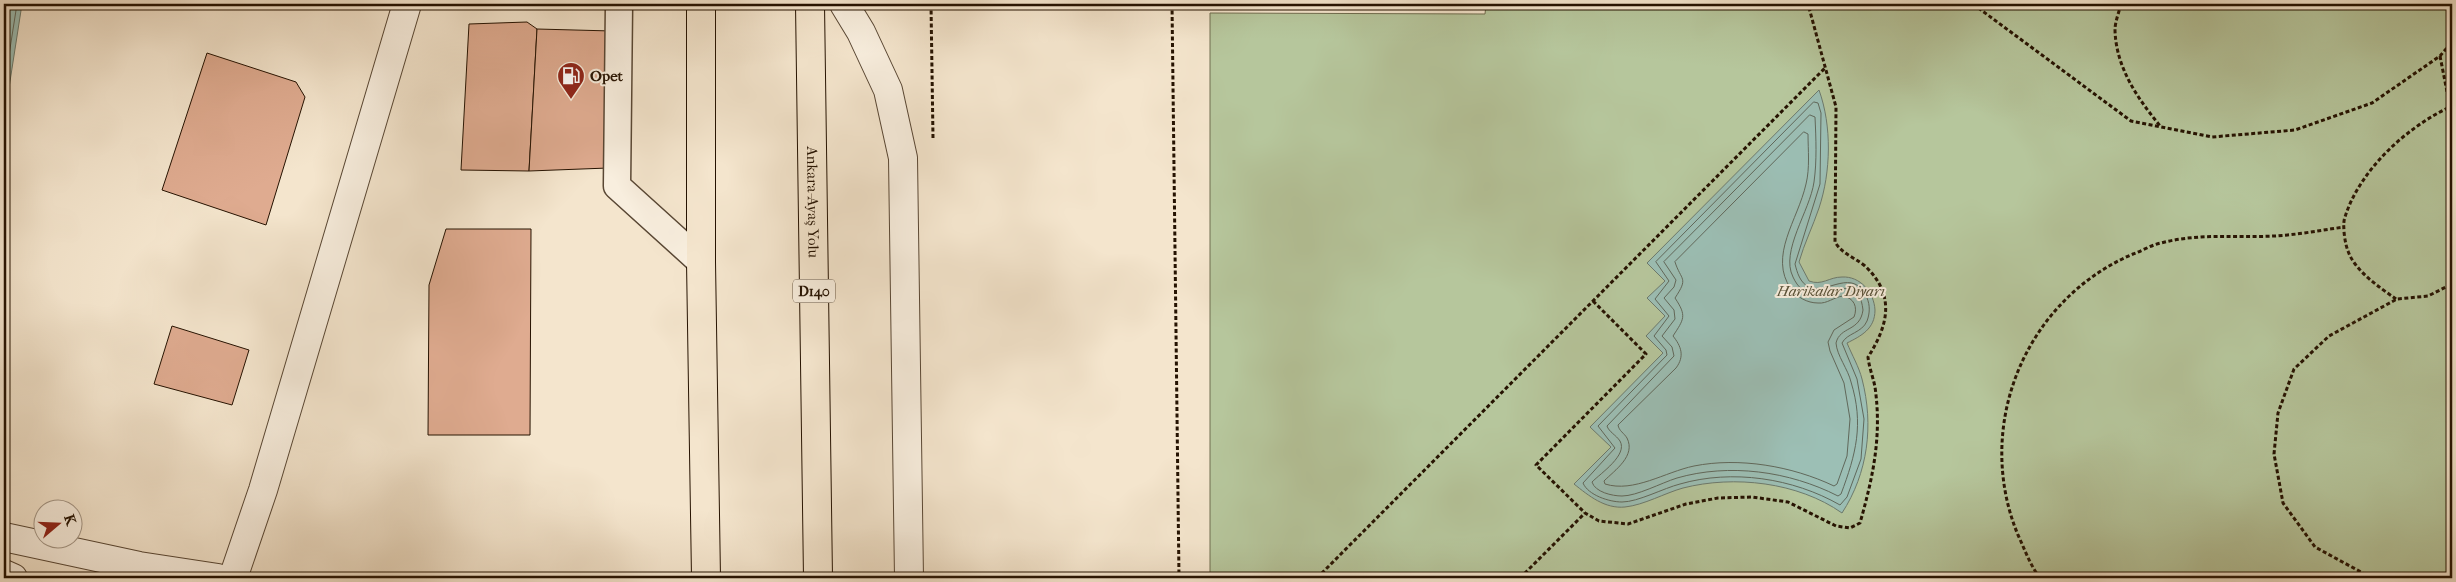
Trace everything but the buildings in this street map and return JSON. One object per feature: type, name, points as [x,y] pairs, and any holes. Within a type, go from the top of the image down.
[{"type":"highway","points":[[700,4],[701,262],[706,578]]},
{"type":"highway","name":"Ankara-Ayaş Yolu","points":[[810,4],[818,578]]},
{"type":"street","points":[[233,578],[263,490],[407,4]]},
{"type":"street","points":[[619,4],[617,186],[701,262]]},
{"type":"street","points":[[844,4],[861,32],[888,90],[904,158],[909,578]]},
{"type":"street","points":[[4,537],[139,566],[218,578]]},
{"type":"street","points":[[4,574],[14,578]]},
{"type":"path","points":[[1172,4],[1179,578]]},
{"type":"path","points":[[1593,301],[1646,354],[1536,464],[1584,513],[1599,521],[1628,524],[1686,504],[1718,498],[1752,497],[1788,502],[1836,526],[1850,528],[1860,522],[1876,461],[1878,432],[1875,386],[1868,357],[1885,324],[1887,309],[1883,293],[1875,278],[1864,266],[1840,251],[1835,242],[1836,107],[1808,4]]},
{"type":"path","points":[[1973,4],[2131,122],[2212,137],[2295,130],[2372,103],[2440,56],[2452,42]]},
{"type":"path","points":[[2121,4],[2115,28],[2118,56],[2132,87],[2161,128]]},
{"type":"path","points":[[2397,299],[2370,281],[2353,259],[2348,251],[2344,218],[2361,183],[2384,155],[2412,129],[2451,106],[2440,56]]},
{"type":"path","points":[[1317,578],[1826,66]]},
{"type":"path","points":[[2040,578],[2031,566],[2009,513],[2000,456],[2007,399],[2029,346],[2063,300],[2108,265],[2160,243],[2217,235],[2274,236],[2345,228]]},
{"type":"path","points":[[2372,578],[2315,547],[2283,503],[2274,454],[2278,413],[2294,369],[2329,336],[2397,299],[2428,296],[2452,284]]},
{"type":"path","points":[[1520,578],[1584,513]]},
{"type":"green space","name":"Harikalar Diyarı","points":[[1486,4],[2452,4],[2452,578],[1210,578],[1210,13],[1485,14]]},
{"type":"water","points":[[4,4],[22,4],[4,120]]},
{"type":"water","points":[[1819,90],[1828,134],[1828,164],[1819,208],[1799,262],[1809,281],[1822,282],[1833,278],[1849,277],[1860,282],[1869,291],[1875,310],[1870,327],[1847,343],[1861,374],[1868,414],[1868,431],[1863,465],[1851,498],[1842,513],[1825,502],[1786,488],[1744,482],[1723,482],[1683,488],[1640,504],[1625,507],[1611,506],[1598,501],[1574,484],[1611,447],[1590,427],[1663,353],[1646,336],[1665,316],[1647,298],[1665,281],[1647,263]]},
{"type":"place","name":"Opet","points":[[571,100]]}]
